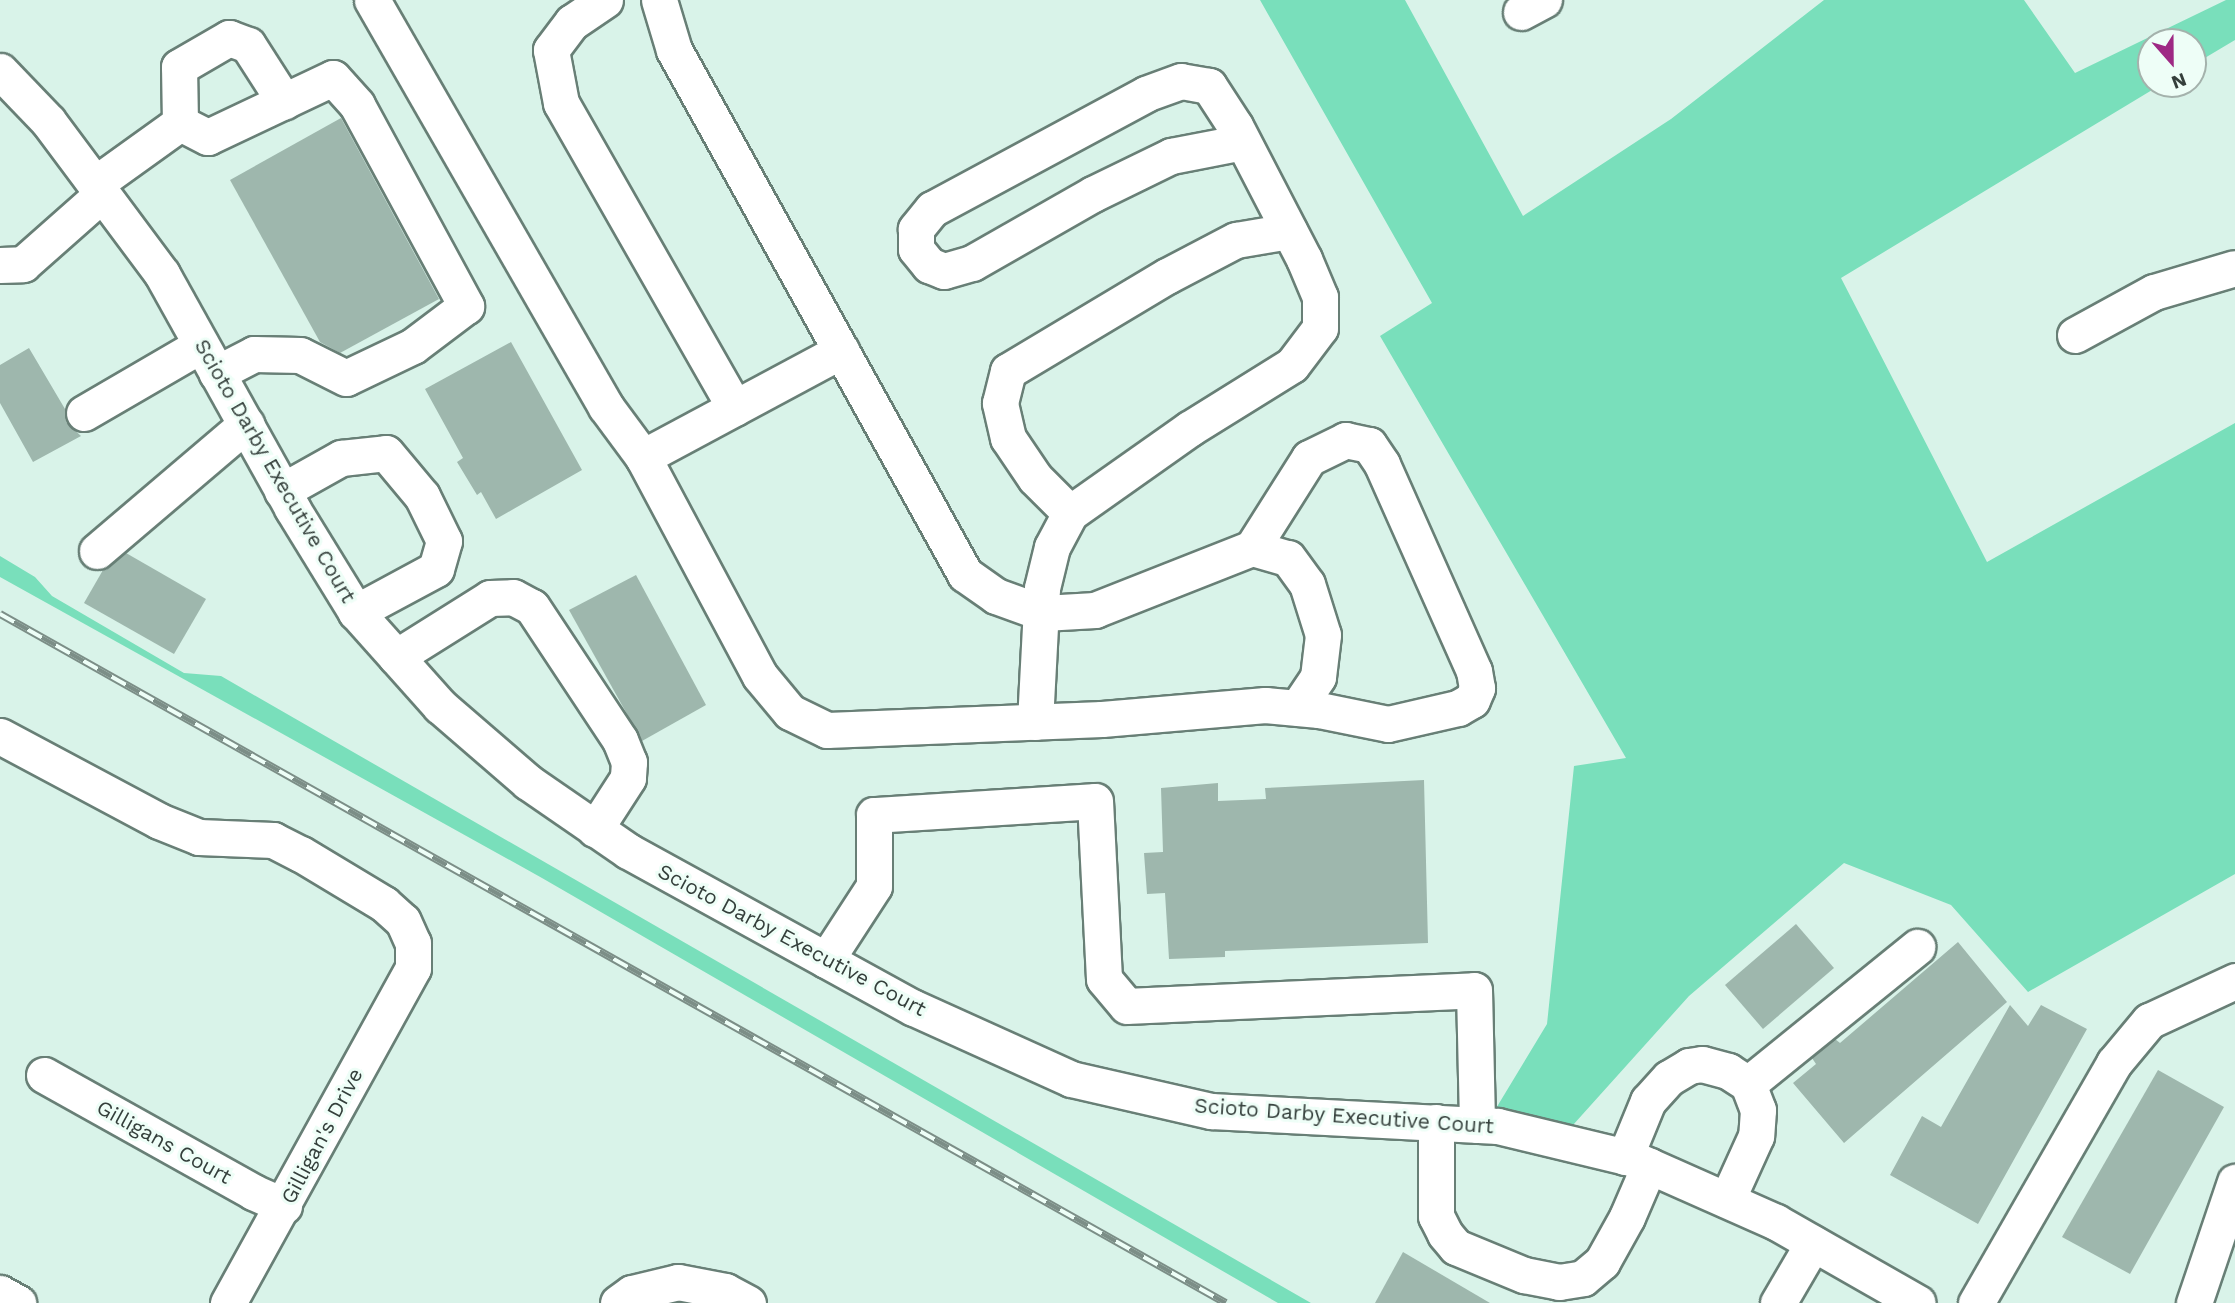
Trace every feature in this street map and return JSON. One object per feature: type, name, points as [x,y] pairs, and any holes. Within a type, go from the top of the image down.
[{"type":"street","points":[[372,0],[606,407],[642,457],[760,676],[790,712],[827,730],[1035,722],[1265,705],[1388,724],[1458,708],[1472,700],[1477,688],[1469,659],[1382,464],[1369,446],[1346,440],[1310,458],[1252,548],[1095,610],[1043,613],[996,596],[965,574],[674,50],[659,0]]},
{"type":"street","points":[[604,0],[572,22],[551,50],[561,103],[735,408]]},
{"type":"street","points":[[180,123],[178,67],[229,38],[247,45],[284,101]]},
{"type":"street","name":"Scioto Darby Executive Court","points":[[0,71],[48,121],[162,274],[282,491],[356,612],[440,706],[508,766],[628,851],[914,1008],[1071,1079],[1211,1111],[1498,1126],[1637,1161],[1727,1200],[1813,1243],[1918,1303]]},
{"type":"street","points":[[84,413],[209,359],[254,354],[300,355],[346,378],[413,346],[466,306],[357,105],[333,78],[208,137],[180,123]]},
{"type":"street","points":[[1035,722],[1043,613],[1042,587],[1052,547],[1070,513],[1189,429],[1292,365],[1320,328],[1320,297],[1243,142],[1209,86],[1181,81],[1146,94],[932,209],[915,229],[916,249],[929,265],[944,271],[972,263],[1093,194],[1171,156],[1243,142]]},
{"type":"street","points":[[0,265],[23,264],[99,189],[180,123]]},
{"type":"street","points":[[1070,513],[1035,478],[1008,438],[1000,403],[1008,371],[1167,276],[1236,240],[1289,231]]},
{"type":"street","points":[[2075,335],[2154,292],[2235,268]]},
{"type":"street","points":[[642,457],[841,351]]},
{"type":"street","points":[[97,551],[246,425]]},
{"type":"street","points":[[282,491],[341,458],[386,453],[422,496],[444,541],[436,569],[356,612]]},
{"type":"street","points":[[1252,548],[1288,558],[1307,584],[1323,635],[1318,677],[1297,708]]},
{"type":"street","points":[[396,657],[490,598],[513,597],[532,607],[620,740],[629,762],[628,778],[595,829]]},
{"type":"street","name":"Gilligan's Drive","points":[[0,736],[159,821],[199,837],[273,840],[301,854],[384,904],[403,920],[413,943],[413,968],[284,1206],[228,1303]]},
{"type":"street","points":[[826,960],[874,887],[874,815],[1095,801],[1104,979],[1127,1006],[1474,990],[1477,1125]]},
{"type":"street","points":[[1748,1084],[1917,947]]},
{"type":"street","points":[[1976,1303],[2114,1063],[2149,1021],[2235,982]]},
{"type":"street","points":[[1436,1122],[1436,1216],[1444,1234],[1456,1247],[1524,1275],[1559,1282],[1583,1278],[1602,1262],[1627,1217],[1648,1101],[1669,1078],[1689,1066],[1702,1064],[1728,1071],[1748,1084],[1758,1110],[1756,1136],[1727,1200]]},
{"type":"street","name":"Gilligans Court","points":[[44,1075],[253,1192],[284,1206]]},
{"type":"street","points":[[2194,1303],[2235,1182]]},
{"type":"street","points":[[1778,1303],[1813,1243]]},
{"type":"street","points":[[618,1303],[632,1293],[678,1282],[725,1291],[748,1303]]},
{"type":"street","points":[[0,1293],[18,1303]]},
{"type":"green space","points":[[1260,0],[1405,0],[1523,216],[1671,119],[1824,0],[2024,0],[2075,73],[2137,43],[2139,98],[1841,278],[1987,562],[2235,423],[2235,874],[2028,992],[1951,905],[1844,863],[1689,996],[1573,1125],[1495,1110],[1547,1024],[1574,766],[1626,758],[1380,336],[1432,303]]},
{"type":"green space","points":[[2226,0],[2235,0],[2235,40],[2207,57],[2207,28],[2168,28]]},
{"type":"green space","points":[[0,556],[35,577],[52,596],[184,673],[221,676],[1311,1303],[1278,1303],[542,878],[0,577]]},
{"type":"building","points":[[341,118],[439,299],[340,353],[320,342],[230,180]]},
{"type":"building","points":[[511,342],[582,470],[496,519],[481,492],[477,495],[457,462],[463,458],[425,389]]},
{"type":"building","points":[[29,348],[65,409],[66,422],[81,436],[33,462],[0,403],[0,365]]},
{"type":"building","points":[[126,553],[206,599],[174,654],[84,603],[103,570]]},
{"type":"building","points":[[636,575],[706,705],[642,741],[569,610]]},
{"type":"building","points":[[1424,780],[1428,943],[1225,951],[1225,957],[1169,959],[1165,893],[1147,894],[1144,853],[1163,852],[1161,788],[1218,783],[1218,801],[1266,799],[1265,788]]},
{"type":"building","points":[[1796,924],[1834,968],[1763,1029],[1725,985]]},
{"type":"building","points":[[1958,942],[2007,1002],[1844,1143],[1793,1083],[1816,1064],[1812,1058],[1835,1039],[1840,1043]]},
{"type":"building","points":[[2010,1005],[2028,1026],[2041,1005],[2087,1029],[1978,1224],[1890,1175],[1922,1116],[1941,1127]]},
{"type":"building","points":[[2158,1070],[2224,1107],[2130,1274],[2062,1237]]},
{"type":"building","points":[[1403,1252],[1490,1303],[1375,1303]]},
{"type":"railway","points":[[0,614],[1226,1303]]}]
